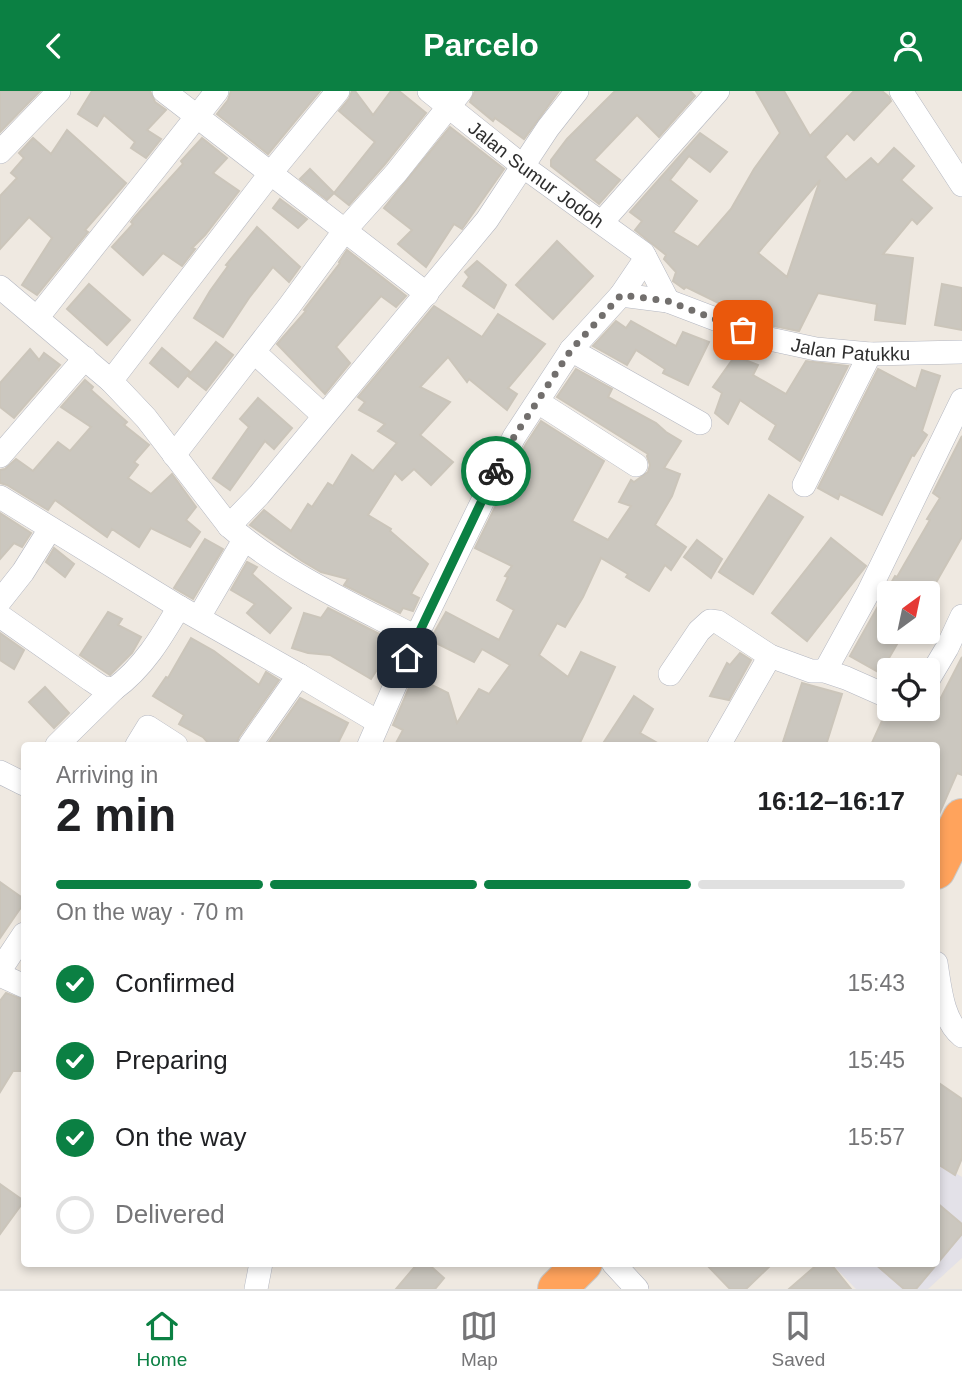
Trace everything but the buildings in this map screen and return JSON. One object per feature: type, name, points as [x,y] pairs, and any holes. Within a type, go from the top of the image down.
[{"type":"highway","points":[[940,862],[962,818]]},
{"type":"street","points":[[0,152],[59,91]]},
{"type":"street","points":[[164,91],[427,294]]},
{"type":"street","points":[[37,318],[217,91]]},
{"type":"street","points":[[111,381],[270,174],[338,91]]},
{"type":"street","name":"Jalan Sumur Jodoh","points":[[429,91],[455,99],[524,167],[602,222],[645,257]]},
{"type":"street","points":[[60,742],[114,689],[135,673],[189,612],[259,495],[487,220],[576,91]]},
{"type":"street","points":[[602,222],[718,91]]},
{"type":"street","points":[[901,91],[962,185]]},
{"type":"street","points":[[173,455],[345,230],[396,173],[455,99]]},
{"type":"street","points":[[370,742],[416,636],[508,449],[571,350],[621,295],[645,257]]},
{"type":"street","points":[[645,257],[668,301]]},
{"type":"street","points":[[2,293],[37,318],[111,381],[146,418],[236,533],[325,590],[416,636]]},
{"type":"street","name":"Jalan Patukku","points":[[621,295],[668,301],[765,338],[816,349],[870,354],[962,352]]},
{"type":"street","points":[[571,350],[700,423]]},
{"type":"street","points":[[254,352],[324,416]]},
{"type":"street","points":[[804,485],[870,354]]},
{"type":"street","points":[[0,456],[85,358]]},
{"type":"street","points":[[825,671],[885,559],[962,400]]},
{"type":"street","points":[[538,402],[636,465]]},
{"type":"street","points":[[0,497],[189,612],[378,722]]},
{"type":"street","points":[[0,601],[23,572],[50,529]]},
{"type":"street","points":[[0,616],[103,688],[114,689]]},
{"type":"street","points":[[940,660],[962,616]]},
{"type":"street","points":[[670,674],[699,631],[710,621],[718,622],[771,656],[811,671],[825,671],[877,692]]},
{"type":"street","points":[[721,742],[771,656]]},
{"type":"street","points":[[252,742],[299,675]]},
{"type":"street","points":[[121,742],[135,725],[142,736],[165,742]]},
{"type":"street","points":[[0,772],[21,782]]},
{"type":"street","points":[[21,939],[0,973],[21,984]]},
{"type":"street","points":[[940,984],[944,1005],[956,1032],[962,1036]]},
{"type":"street","points":[[256,1289],[260,1267]]},
{"type":"street","points":[[617,1267],[637,1289]]},
{"type":"shaded area","points":[[940,1164],[962,1177],[962,1258],[928,1289],[856,1289],[835,1267],[940,1267]]},
{"type":"way so far","points":[[496,471],[514,437],[571,350],[621,295],[668,301],[743,330]]},
{"type":"route","points":[[407,658],[496,471]]}]
